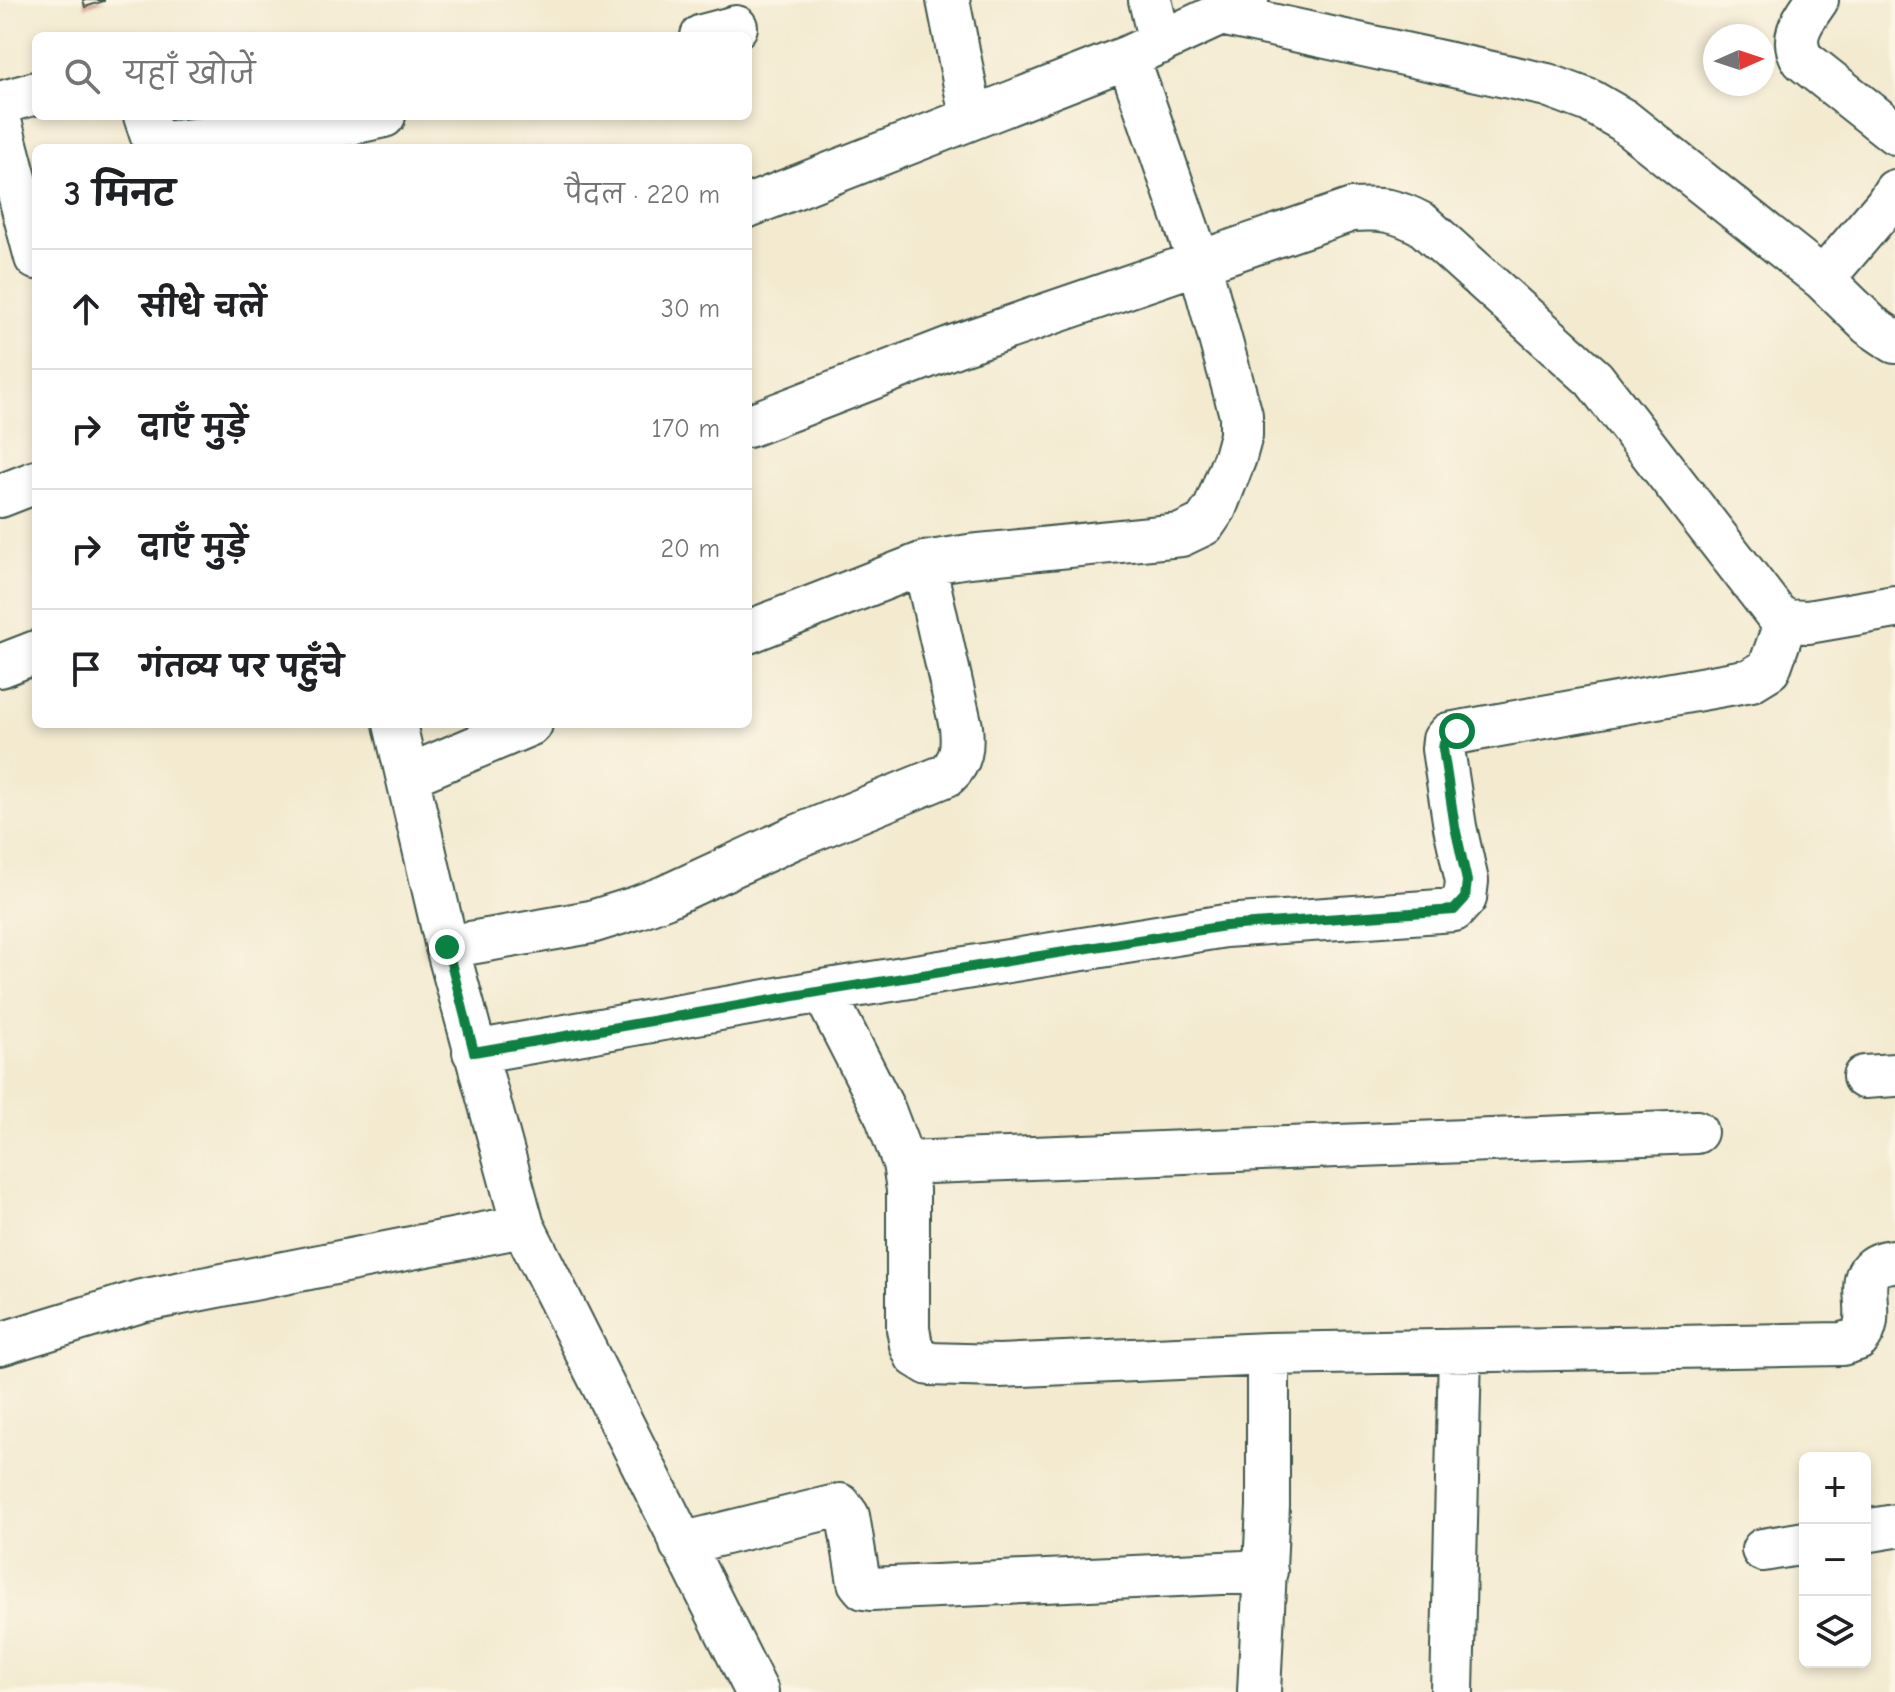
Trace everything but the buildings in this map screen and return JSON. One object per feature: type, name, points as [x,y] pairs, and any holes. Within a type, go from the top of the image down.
[{"type":"street","points":[[948,0],[971,116]]},
{"type":"street","points":[[752,630],[924,563],[1181,535],[1204,524],[1215,508],[1235,457],[1241,435],[1241,415],[1144,50],[1150,0]]},
{"type":"street","points":[[1817,0],[1795,39],[1797,51],[1803,60],[1895,133]]},
{"type":"street","points":[[752,204],[1144,50],[1236,7],[1547,85],[1590,101],[1623,120],[1823,279],[1870,325],[1895,342]]},
{"type":"street","points":[[0,103],[32,94]]},
{"type":"street","points":[[146,120],[151,134],[165,143],[366,120]]},
{"type":"street","points":[[0,121],[32,243]]},
{"type":"street","points":[[1823,279],[1892,203]]},
{"type":"street","points":[[752,424],[955,346],[1352,210],[1377,208],[1400,212],[1422,224],[1594,379],[1771,608],[1786,621],[1808,622],[1895,607]]},
{"type":"street","points":[[0,496],[32,484]]},
{"type":"street","points":[[447,947],[591,922],[636,908],[793,838],[947,775],[956,766],[963,747],[961,727],[924,563]]},
{"type":"street","points":[[474,1052],[823,991],[1225,926],[1454,910],[1465,898],[1467,881],[1443,749],[1444,740],[1449,734],[1751,680],[1769,669],[1786,621]]},
{"type":"street","points":[[0,666],[32,654]]},
{"type":"street","points":[[396,728],[447,947],[523,1226],[757,1692]]},
{"type":"street","points":[[408,776],[522,728]]},
{"type":"street","points":[[823,991],[884,1110],[904,1163],[908,1190],[908,1329],[916,1356],[929,1364],[999,1366],[1268,1354],[1842,1344],[1858,1339],[1868,1325],[1864,1282],[1867,1274],[1872,1268],[1895,1261]]},
{"type":"street","points":[[904,1163],[1696,1132]]},
{"type":"street","points":[[0,1344],[141,1301],[523,1226]]},
{"type":"street","points":[[1452,1692],[1460,1352]]},
{"type":"street","points":[[1259,1692],[1266,1571],[1268,1354]]},
{"type":"street","points":[[681,1544],[840,1505],[848,1516],[855,1574],[864,1588],[1266,1571]]},
{"type":"street","points":[[1871,1530],[1895,1526]]},
{"type":"street","points":[[1763,1550],[1799,1544]]},
{"type":"route","points":[[447,947],[474,1052],[823,991],[1225,926],[1454,910],[1465,898],[1467,881],[1443,749],[1444,740],[1457,731]]}]
